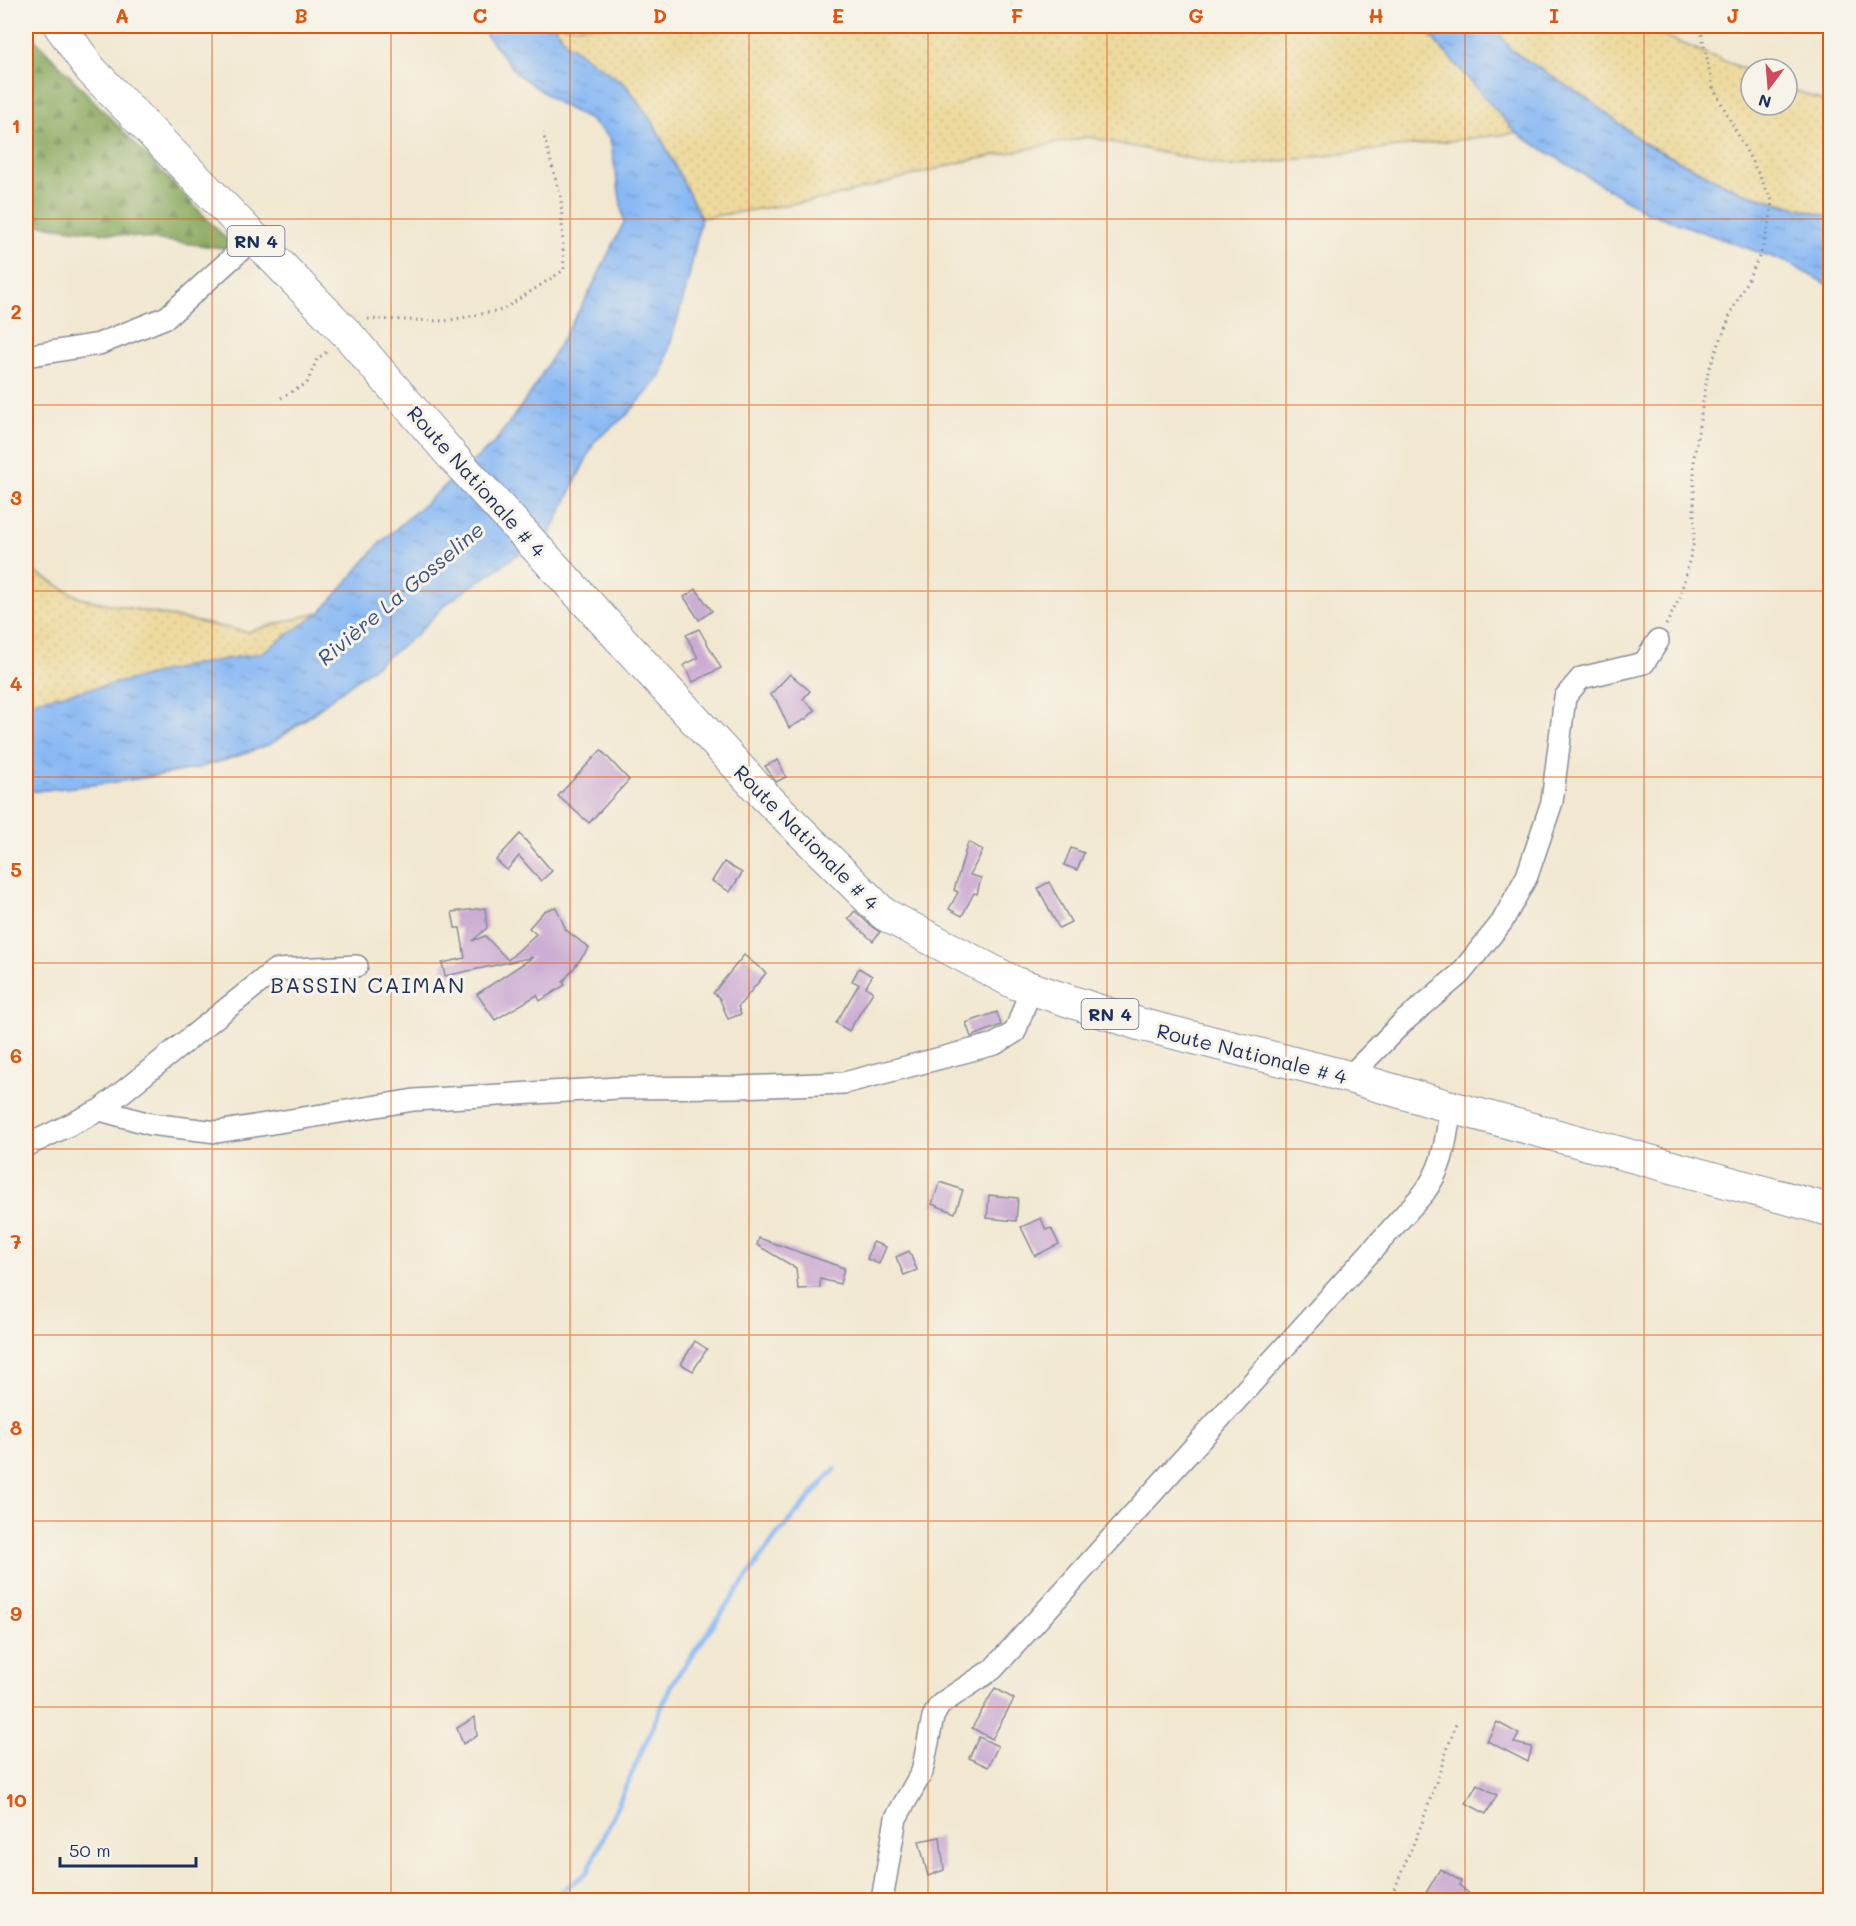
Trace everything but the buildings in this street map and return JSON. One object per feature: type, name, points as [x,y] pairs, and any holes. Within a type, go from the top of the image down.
[{"type":"main road","name":"Route Nationale # 4","points":[[60,26],[91,70],[340,327],[453,457],[763,794],[884,914],[1015,983],[1139,1024],[1350,1077],[1451,1107],[1830,1210]]},
{"type":"street","points":[[26,356],[99,344],[167,317],[254,239]]},
{"type":"street","points":[[1350,1077],[1402,1023],[1460,974],[1502,922],[1527,876],[1551,802],[1565,697],[1581,678],[1644,663],[1658,641]]},
{"type":"street","points":[[26,1146],[99,1110],[275,970],[357,966]]},
{"type":"street","points":[[99,1110],[150,1124],[217,1132],[414,1100],[618,1088],[844,1083],[995,1044],[1016,1032],[1030,988]]},
{"type":"street","points":[[882,1900],[896,1818],[922,1773],[930,1724],[939,1706],[993,1669],[1424,1193],[1436,1176],[1442,1160],[1451,1107]]},
{"type":"path","points":[[1658,641],[1680,597],[1694,542],[1694,457],[1708,372],[1732,311],[1761,253],[1770,221],[1772,200],[1713,87],[1700,26]]},
{"type":"path","points":[[281,398],[307,383],[317,359],[340,327],[445,321],[502,310],[564,270],[561,198],[543,133]]},
{"type":"path","points":[[1390,1900],[1422,1823],[1457,1721]]},
{"type":"green space","points":[[26,30],[237,250],[26,223]]},
{"type":"sand","points":[[554,26],[1422,26],[1516,133],[1231,167],[1088,137],[962,162],[829,198],[701,218],[653,122],[625,84],[566,43]]},
{"type":"sand","points":[[1494,26],[1640,26],[1739,67],[1739,117],[1799,117],[1799,92],[1830,104],[1830,217],[1741,192],[1644,143],[1588,99],[1512,51]]},
{"type":"sand","points":[[26,567],[80,598],[247,632],[321,612],[322,707],[276,741],[211,764],[118,782],[26,792]]},
{"type":"water","name":"Rivière La Gosseline","points":[[479,26],[554,26],[566,43],[625,84],[653,122],[701,218],[688,282],[661,377],[627,415],[595,441],[551,532],[446,604],[415,636],[271,744],[199,768],[111,783],[26,792],[26,702],[187,666],[261,653],[321,612],[381,542],[495,442],[532,391],[588,295],[624,222],[610,138],[590,120],[560,104],[517,74]]},
{"type":"water","points":[[1422,26],[1494,26],[1512,51],[1588,99],[1644,143],[1741,192],[1830,217],[1830,286],[1786,262],[1644,211],[1516,133]]},
{"type":"waterway","points":[[549,1900],[587,1873],[673,1682],[776,1536],[835,1469]]},
{"type":"district","name":"BASSIN CAIMAN","points":[[368,984]]}]
